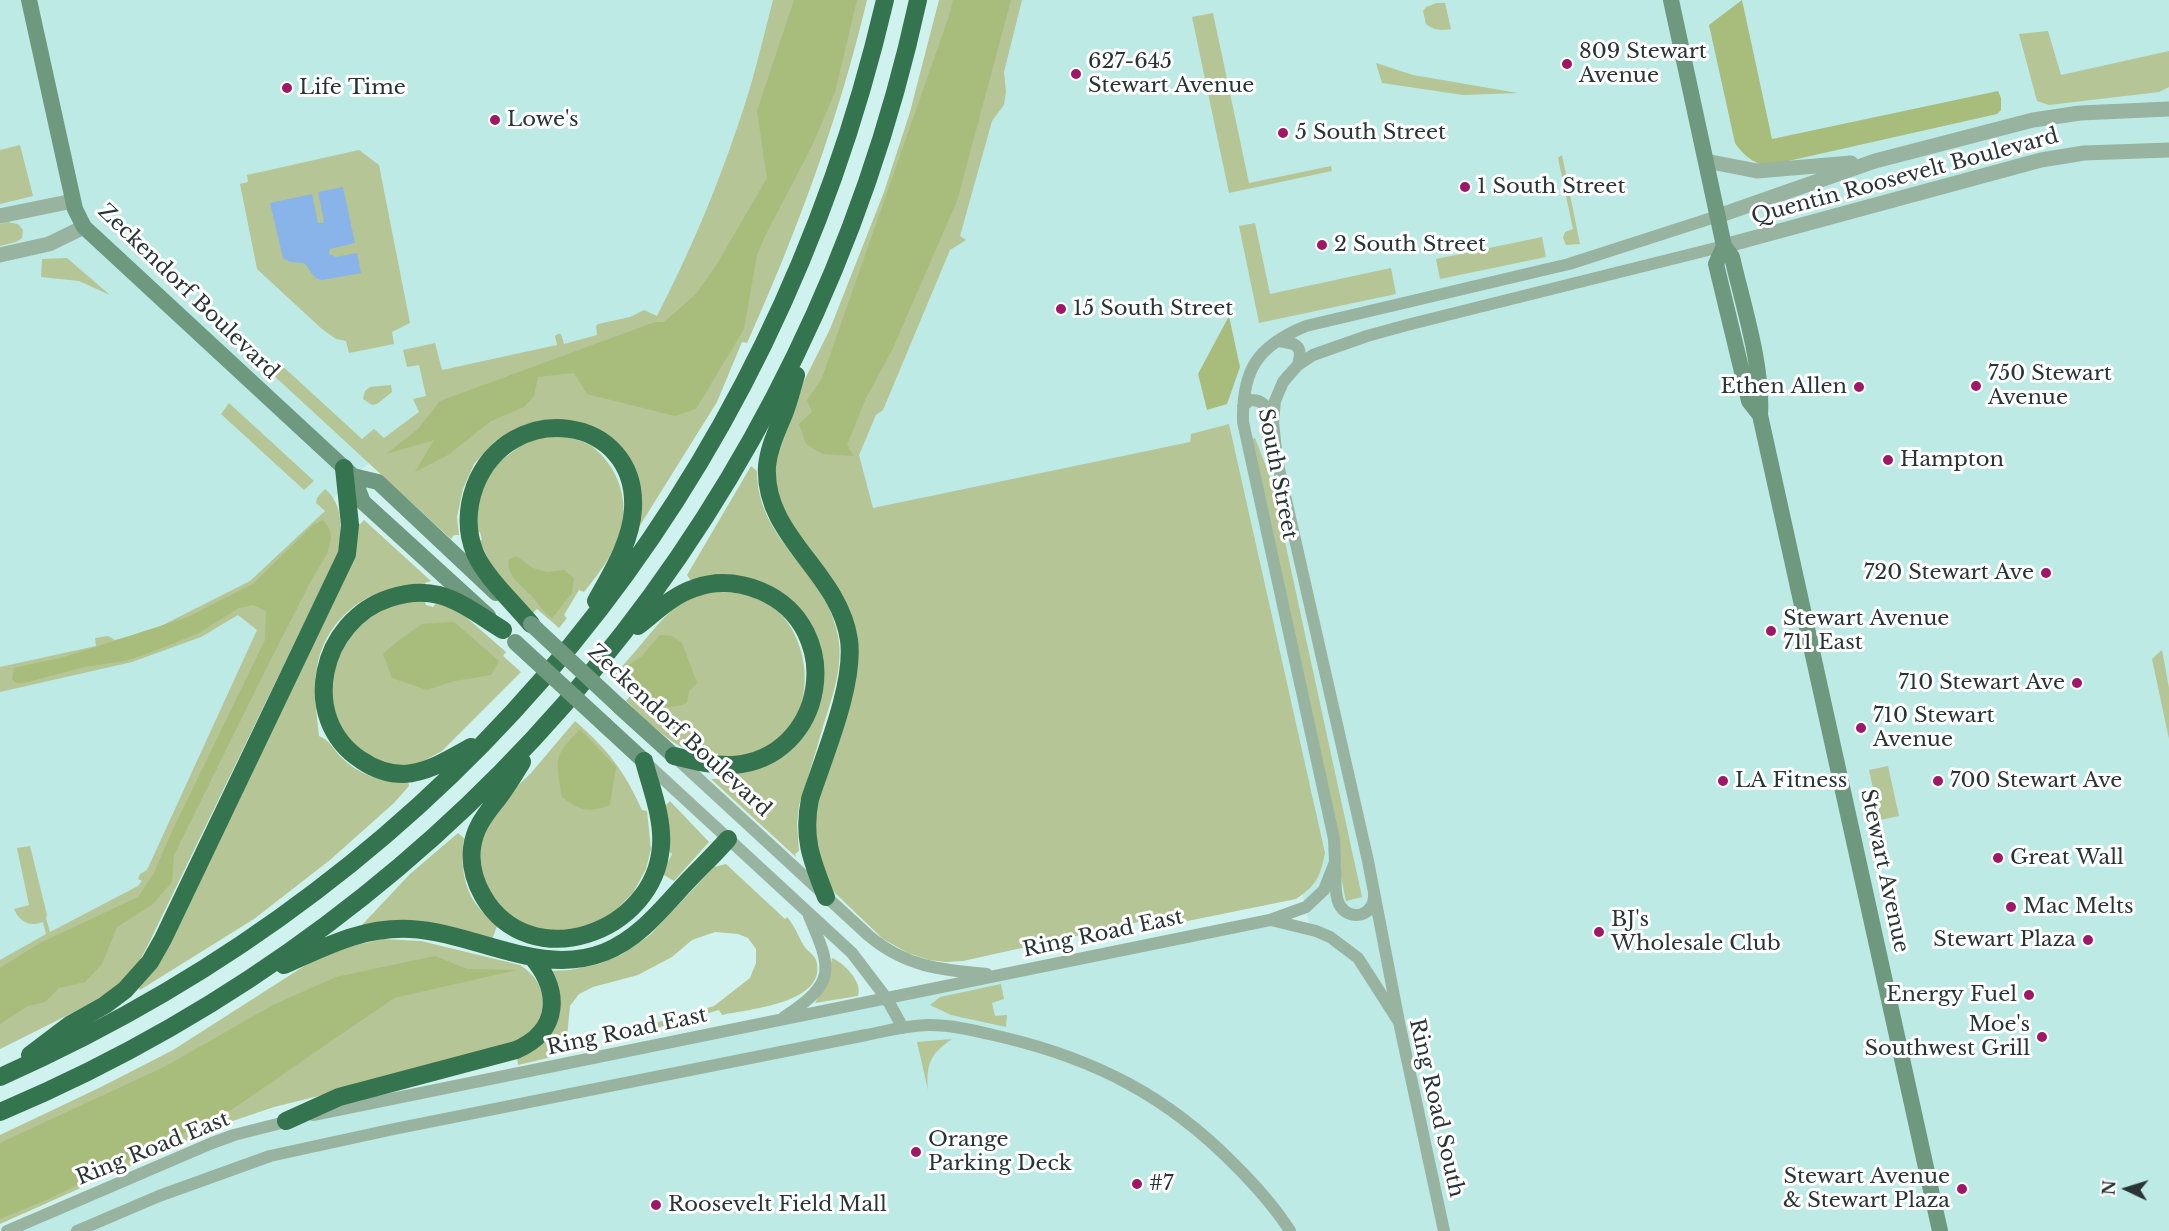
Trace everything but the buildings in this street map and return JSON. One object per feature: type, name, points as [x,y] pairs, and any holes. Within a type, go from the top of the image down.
[{"type":"highway","points":[[1,1077],[107,1026],[182,983],[253,937],[322,887],[388,834],[491,736],[574,642],[621,582],[674,506],[718,433],[765,344],[798,272],[833,183],[862,93],[885,0]]},
{"type":"highway","points":[[0,1112],[123,1054],[244,983],[336,918],[402,864],[475,798],[547,725],[617,641],[668,573],[729,480],[770,408],[808,330],[830,282],[870,177],[901,71],[918,0]]},
{"type":"highway","points":[[808,330],[785,412],[771,445],[767,481],[770,498],[782,524],[837,601],[845,620],[849,641],[849,672],[845,692],[810,799],[807,817],[809,852],[826,897]]},
{"type":"highway","points":[[531,624],[478,560],[469,528],[471,499],[484,468],[511,440],[536,429],[556,427],[574,429],[601,441],[616,455],[629,480],[633,508],[628,536],[621,553],[574,642]]},
{"type":"highway","points":[[1,1077],[71,1024],[120,994],[142,972],[160,945],[346,554],[350,525],[349,472]]},
{"type":"highway","points":[[617,641],[679,595],[696,587],[723,583],[752,587],[774,598],[790,610],[807,636],[816,666],[813,695],[800,727],[784,744],[767,755],[742,764],[711,764],[674,756]]},
{"type":"highway","points":[[491,736],[422,770],[404,774],[377,769],[358,759],[338,738],[326,709],[325,676],[330,654],[345,628],[364,610],[393,597],[421,593],[441,595],[458,602],[509,636]]},
{"type":"highway","points":[[547,725],[501,794],[482,818],[472,847],[475,879],[485,899],[507,922],[525,932],[558,938],[589,934],[619,920],[644,894],[658,865],[661,834],[644,761]]},
{"type":"highway","points":[[244,983],[340,940],[381,929],[423,930],[548,960],[578,960],[605,952],[625,942],[644,927],[728,838]]},
{"type":"highway","points":[[286,1121],[339,1097],[507,1052],[531,1043],[547,1024],[552,1001],[547,980],[532,957]]},
{"type":"main road","name":"Zeckendorf Boulevard","points":[[28,0],[73,201],[84,227],[349,472],[363,502],[470,598],[644,761]]},
{"type":"main road","name":"Stewart Avenue","points":[[1671,0],[1724,246],[1732,257],[1752,347],[1761,396],[1760,415],[1940,1231]]},
{"type":"main road","name":"Zeckendorf Boulevard","points":[[349,472],[378,482],[477,577],[674,756]]},
{"type":"street","name":"Quentin Roosevelt Boulevard","points":[[1718,216],[1875,161],[2033,120],[2080,113],[2169,109]]},
{"type":"street","name":"Quentin Roosevelt Boulevard","points":[[1724,246],[2041,160],[2084,153],[2169,150]]},
{"type":"street","points":[[1706,161],[1757,171],[1875,161]]},
{"type":"street","points":[[0,216],[73,201]]},
{"type":"street","name":"South Street","points":[[1374,889],[1374,904],[1369,910],[1355,915],[1345,911],[1338,903],[1334,839],[1243,422],[1252,364],[1277,340],[1306,326],[1569,264],[1718,216]]},
{"type":"street","points":[[0,255],[49,244],[84,227]]},
{"type":"street","name":"South Street","points":[[1399,1022],[1374,889],[1277,460],[1273,422],[1279,392],[1298,365],[1313,355],[1367,336],[1724,246]]},
{"type":"street","points":[[1277,340],[1298,347],[1300,351],[1298,365]]},
{"type":"street","points":[[1244,406],[1250,400],[1261,402],[1270,412],[1273,422]]},
{"type":"street","name":"Zeckendorf Boulevard","points":[[674,756],[869,936],[898,957],[940,969],[998,975]]},
{"type":"street","name":"Zeckendorf Boulevard","points":[[644,761],[852,953],[887,999],[903,1028]]},
{"type":"street","name":"South Street","points":[[1270,920],[1306,907],[1324,890],[1335,862]]},
{"type":"street","points":[[778,1020],[811,998],[826,975],[825,956],[807,912]]},
{"type":"street","name":"Ring Road East","points":[[7,1231],[212,1143],[286,1121],[1270,920]]},
{"type":"street","name":"Ring Road South","points":[[1270,920],[1316,931],[1330,937],[1358,958],[1399,1022],[1444,1231]]},
{"type":"street","points":[[76,1231],[169,1193],[270,1156],[903,1028],[944,1026],[973,1030],[1046,1048],[1084,1061],[1123,1080],[1176,1113],[1210,1141],[1244,1174],[1290,1231]]},
{"type":"shaded area","points":[[0,0],[798,0],[678,325],[445,405],[353,476],[325,509],[142,885],[0,965]]},
{"type":"shaded area","points":[[1019,0],[2169,0],[2169,1231],[7,1231],[234,1135],[1270,920],[1311,932],[1300,884],[872,511],[857,454]]},
{"type":"green space","points":[[773,0],[867,0],[830,131],[800,217],[747,343],[742,342],[717,402],[639,527],[630,469],[550,421],[523,425],[495,441],[474,464],[463,489],[457,517],[459,535],[454,535],[451,539],[270,372],[278,362],[362,439],[374,429],[384,438],[419,412],[413,399],[426,396],[419,365],[407,367],[403,350],[435,343],[442,370],[557,345],[555,336],[558,334],[561,334],[564,344],[597,335],[596,326],[598,324],[630,317],[644,310],[657,316],[700,224],[729,152],[752,80]]},
{"type":"green space","points":[[794,0],[857,0],[835,92],[812,146],[757,255],[744,329],[696,409],[675,416],[587,394],[574,373],[538,377],[534,396],[524,407],[491,421],[448,455],[415,472],[434,440],[386,454],[418,429],[440,401],[655,322],[664,322],[696,294],[717,264],[767,178],[757,111]]},
{"type":"green space","points":[[939,0],[1022,0],[1004,72],[1006,92],[1004,105],[992,121],[960,236],[966,240],[950,250],[883,410],[876,415],[859,455],[873,508],[1190,442],[1191,434],[1229,424],[1325,853],[1316,880],[1296,899],[1163,926],[1139,922],[963,961],[946,962],[929,960],[908,953],[883,939],[835,893],[819,869],[813,813],[855,645],[788,523],[772,481],[784,421],[830,329],[884,192],[910,112]]},
{"type":"green space","points":[[953,0],[1011,0],[957,201],[892,350],[865,400],[847,445],[854,456],[823,454],[806,444],[799,424],[812,412],[807,400],[822,378]]},
{"type":"green space","points":[[1742,0],[1772,139],[1998,91],[2001,98],[2001,110],[1997,114],[1766,166],[1756,162],[1735,143],[1709,25]]},
{"type":"green space","points":[[1445,3],[1451,29],[1432,28],[1426,24],[1423,11],[1426,7]]},
{"type":"green space","points":[[1213,13],[1249,183],[1331,166],[1332,171],[1229,193],[1192,17]]},
{"type":"green space","points":[[2048,31],[2061,75],[2169,51],[2169,87],[2159,92],[2049,105],[2037,101],[2019,34]]},
{"type":"green space","points":[[1376,63],[1413,75],[1518,93],[1463,95],[1382,83]]},
{"type":"green space","points":[[20,145],[33,196],[0,204],[0,150]]},
{"type":"green space","points":[[359,150],[379,165],[410,323],[392,332],[394,344],[349,353],[346,341],[336,339],[322,329],[257,269],[240,184],[248,182],[247,175]]},
{"type":"green space","points":[[1562,155],[1580,244],[1566,245],[1563,238],[1565,232],[1573,229],[1558,158]]},
{"type":"green space","points":[[7,222],[18,224],[23,230],[22,238],[0,246],[0,224]]},
{"type":"green space","points":[[1255,223],[1270,294],[1391,268],[1396,294],[1259,323],[1239,226]]},
{"type":"green space","points":[[1542,237],[1546,257],[1440,279],[1436,259]]},
{"type":"green space","points":[[67,258],[110,295],[79,281],[41,277],[42,259]]},
{"type":"green space","points":[[1229,316],[1240,367],[1227,404],[1207,410],[1198,374]]},
{"type":"green space","points":[[391,385],[392,392],[377,404],[372,405],[363,399],[365,391],[370,387]]},
{"type":"green space","points":[[229,403],[314,481],[304,490],[221,414]]},
{"type":"green space","points":[[552,435],[586,443],[603,457],[610,465],[620,485],[624,507],[621,528],[611,554],[584,592],[579,590],[564,615],[567,618],[559,628],[537,609],[532,614],[502,587],[479,540],[482,540],[480,532],[475,533],[474,514],[490,469],[531,438]]},
{"type":"green space","points":[[1255,438],[1272,482],[1362,897],[1346,901],[1252,439]]},
{"type":"green space","points":[[751,466],[757,471],[760,496],[768,518],[779,537],[820,592],[831,613],[838,636],[838,672],[833,696],[799,805],[797,824],[799,851],[795,854],[796,857],[711,779],[717,779],[718,773],[746,772],[767,762],[818,694],[787,603],[691,581],[687,575]]},
{"type":"green space","points":[[325,489],[335,502],[340,517],[339,551],[134,971],[116,989],[0,1049],[0,960],[46,934],[43,922],[29,924],[19,917],[14,909],[29,905],[17,848],[30,846],[50,932],[138,886],[142,881],[138,879],[140,874],[147,870],[257,630],[238,615],[201,637],[132,662],[0,692],[0,667],[96,646],[95,638],[108,636],[115,640],[149,632],[250,581],[325,511],[316,503],[317,498]]},
{"type":"green space","points":[[323,520],[330,530],[331,539],[327,554],[270,661],[174,855],[172,882],[152,905],[117,927],[102,964],[85,982],[59,988],[45,1002],[28,1006],[0,1024],[0,968],[40,943],[138,897],[154,873],[265,640],[266,611],[253,605],[239,608],[199,633],[124,661],[84,667],[24,683],[17,683],[12,679],[14,668],[64,657],[188,617],[253,584],[313,525]]},
{"type":"green space","points":[[364,520],[431,581],[425,583],[426,587],[398,588],[369,597],[345,614],[335,626],[321,652],[316,675],[315,702],[319,736],[328,741],[354,768],[370,776],[408,781],[409,786],[394,803],[330,860],[254,919],[140,990],[137,984],[354,523],[360,524]]},
{"type":"green space","points":[[516,556],[533,568],[547,572],[564,570],[574,578],[572,593],[552,618],[512,576],[509,560]]},
{"type":"green space","points":[[711,592],[751,596],[773,607],[794,633],[804,665],[805,682],[803,699],[797,714],[782,736],[757,751],[719,759],[718,754],[711,753],[710,758],[697,754],[664,736],[626,701],[632,694],[613,677],[654,628],[677,606]]},
{"type":"green space","points":[[424,600],[426,605],[433,607],[436,603],[459,611],[506,652],[503,656],[521,672],[442,751],[418,764],[392,766],[369,759],[338,728],[329,680],[351,629],[393,604]]},
{"type":"green space","points":[[454,622],[499,661],[491,675],[454,681],[427,690],[392,678],[383,654],[422,624]]},
{"type":"green space","points":[[660,635],[672,636],[682,643],[697,683],[689,691],[687,703],[666,707],[658,705],[642,696],[620,676],[626,667],[642,656]]},
{"type":"green space","points":[[2162,650],[2169,688],[2169,739],[2152,659]]},
{"type":"green space","points":[[575,721],[614,761],[629,783],[642,810],[647,811],[651,849],[646,869],[633,893],[611,915],[586,927],[558,932],[534,929],[510,917],[481,881],[480,835],[489,814],[531,773]]},
{"type":"green space","points":[[580,729],[616,767],[610,805],[603,808],[590,810],[580,808],[562,797],[558,760],[560,753]]},
{"type":"green space","points":[[1888,766],[1899,816],[1880,820],[1869,770]]},
{"type":"green space","points":[[670,801],[709,842],[674,881],[662,874],[672,854],[667,850],[661,805],[666,805]]},
{"type":"green space","points":[[458,833],[464,838],[463,868],[469,891],[477,905],[497,926],[492,940],[361,926],[410,874]]},
{"type":"green space","points":[[726,864],[785,919],[787,917],[790,920],[804,946],[816,960],[817,974],[811,986],[799,995],[767,1006],[722,1015],[719,1010],[615,1040],[603,1035],[714,1006],[750,978],[756,963],[756,949],[748,938],[738,934],[715,932],[692,940],[672,957],[638,975],[593,987],[579,994],[570,1006],[567,1037],[552,1057],[518,1065],[517,1056],[542,1041],[550,971],[570,970],[599,964],[621,955],[650,935],[714,867]]},
{"type":"green space","points":[[383,939],[421,941],[520,965],[537,981],[541,991],[543,1001],[539,1020],[524,1039],[274,1107],[224,1124],[0,1224],[0,1135],[173,1050],[309,963],[348,947]]},
{"type":"green space","points":[[435,956],[467,969],[517,970],[394,998],[231,1110],[51,1198],[0,1219],[0,1143],[166,1066],[273,1005],[336,977]]},
{"type":"green space","points":[[832,958],[842,964],[855,979],[858,985],[858,996],[815,1003],[828,981]]},
{"type":"green space","points":[[1001,984],[1004,999],[992,1003],[995,1016],[1007,1015],[1006,1027],[951,1015],[930,1005],[940,997]]},
{"type":"green space","points":[[952,1039],[931,1060],[928,1090],[917,1042]]},
{"type":"water","points":[[343,187],[355,243],[330,249],[329,254],[336,257],[357,253],[361,273],[322,280],[313,275],[304,263],[290,262],[283,258],[270,203],[312,194],[318,223],[323,223],[318,192]]},
{"type":"place","name":"809 Stewart Avenue","points":[[1567,64]]},
{"type":"place","name":"627-645 Stewart Avenue","points":[[1076,74]]},
{"type":"place","name":"Life Time","points":[[287,88]]},
{"type":"place","name":"Lowe's","points":[[495,120]]},
{"type":"place","name":"5 South Street","points":[[1283,133]]},
{"type":"place","name":"1 South Street","points":[[1465,187]]},
{"type":"place","name":"2 South Street","points":[[1322,245]]},
{"type":"place","name":"15 South Street","points":[[1061,309]]},
{"type":"place","name":"750 Stewart Avenue","points":[[1976,386]]},
{"type":"place","name":"Ethen Allen","points":[[1859,387]]},
{"type":"place","name":"Hampton","points":[[1888,460]]},
{"type":"place","name":"720 Stewart Ave","points":[[2046,573]]},
{"type":"place","name":"Stewart Avenue 711 East","points":[[1771,631]]},
{"type":"place","name":"710 Stewart Ave","points":[[2077,683]]},
{"type":"place","name":"710 Stewart Avenue","points":[[1861,728]]},
{"type":"place","name":"LA Fitness","points":[[1723,781]]},
{"type":"place","name":"700 Stewart Ave","points":[[1938,781]]},
{"type":"place","name":"Great Wall","points":[[1998,858]]},
{"type":"place","name":"Mac Melts","points":[[2011,907]]},
{"type":"place","name":"BJ's Wholesale Club","points":[[1599,932]]},
{"type":"place","name":"Stewart Plaza","points":[[2088,940]]},
{"type":"place","name":"Energy Fuel","points":[[2029,995]]},
{"type":"place","name":"Moe's Southwest Grill","points":[[2042,1037]]},
{"type":"place","name":"Orange Parking Deck","points":[[916,1152]]},
{"type":"place","name":"#7","points":[[1137,1184]]},
{"type":"place","name":"Stewart Avenue & Stewart Plaza","points":[[1962,1189]]},
{"type":"place","name":"Roosevelt Field Mall","points":[[656,1205]]}]
